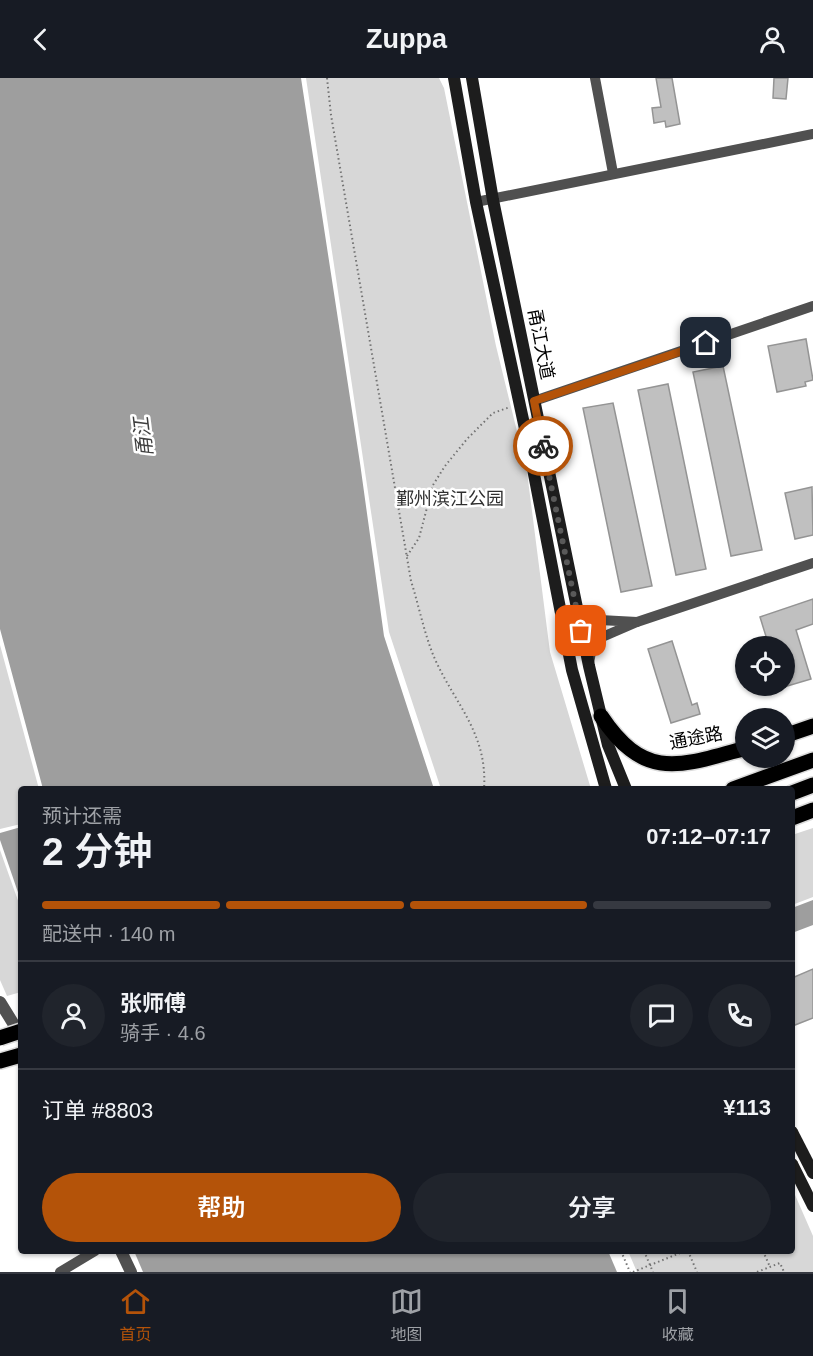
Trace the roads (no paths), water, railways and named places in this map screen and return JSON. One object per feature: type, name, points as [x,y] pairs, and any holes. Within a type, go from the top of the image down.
[{"type":"main road","name":"甬江大道","points":[[454,78],[476,202],[572,670],[605,786]]},
{"type":"main road","name":"甬江大道","points":[[471,78],[493,200],[577,613],[608,745],[625,786]]},
{"type":"main road","name":"通途路","points":[[601,716],[615,737],[647,760],[675,765],[735,751]]},
{"type":"main road","points":[[795,732],[813,726]]},
{"type":"main road","points":[[741,786],[813,760]]},
{"type":"main road","points":[[795,792],[813,785]]},
{"type":"main road","points":[[795,817],[813,810]]},
{"type":"main road","points":[[0,1038],[18,1032]]},
{"type":"main road","points":[[0,1061],[18,1055]]},
{"type":"main road","points":[[795,1138],[813,1173]]},
{"type":"main road","points":[[795,1170],[813,1206]]},
{"type":"street","points":[[596,78],[613,173]]},
{"type":"street","points":[[476,202],[813,134]]},
{"type":"street","points":[[534,401],[813,306]]},
{"type":"street","points":[[589,666],[593,641],[638,622],[813,563]]},
{"type":"street","points":[[577,613],[600,620],[638,622]]},
{"type":"street","points":[[0,1002],[18,1031]]},
{"type":"street","points":[[0,1053],[18,1053]]},
{"type":"street","points":[[60,1272],[90,1254]]},
{"type":"street","points":[[122,1254],[131,1272]]},
{"type":"water","name":"甬江","points":[[0,78],[301,78],[384,636],[433,786],[42,786],[0,629]]},
{"type":"water","points":[[18,828],[18,892],[0,840],[0,833]]},
{"type":"water","points":[[813,900],[813,925],[795,932],[795,907]]},
{"type":"water","points":[[135,1254],[609,1254],[617,1272],[143,1272]]},
{"type":"park label","name":"鄞州滨江公园","points":[[450,499]]}]
